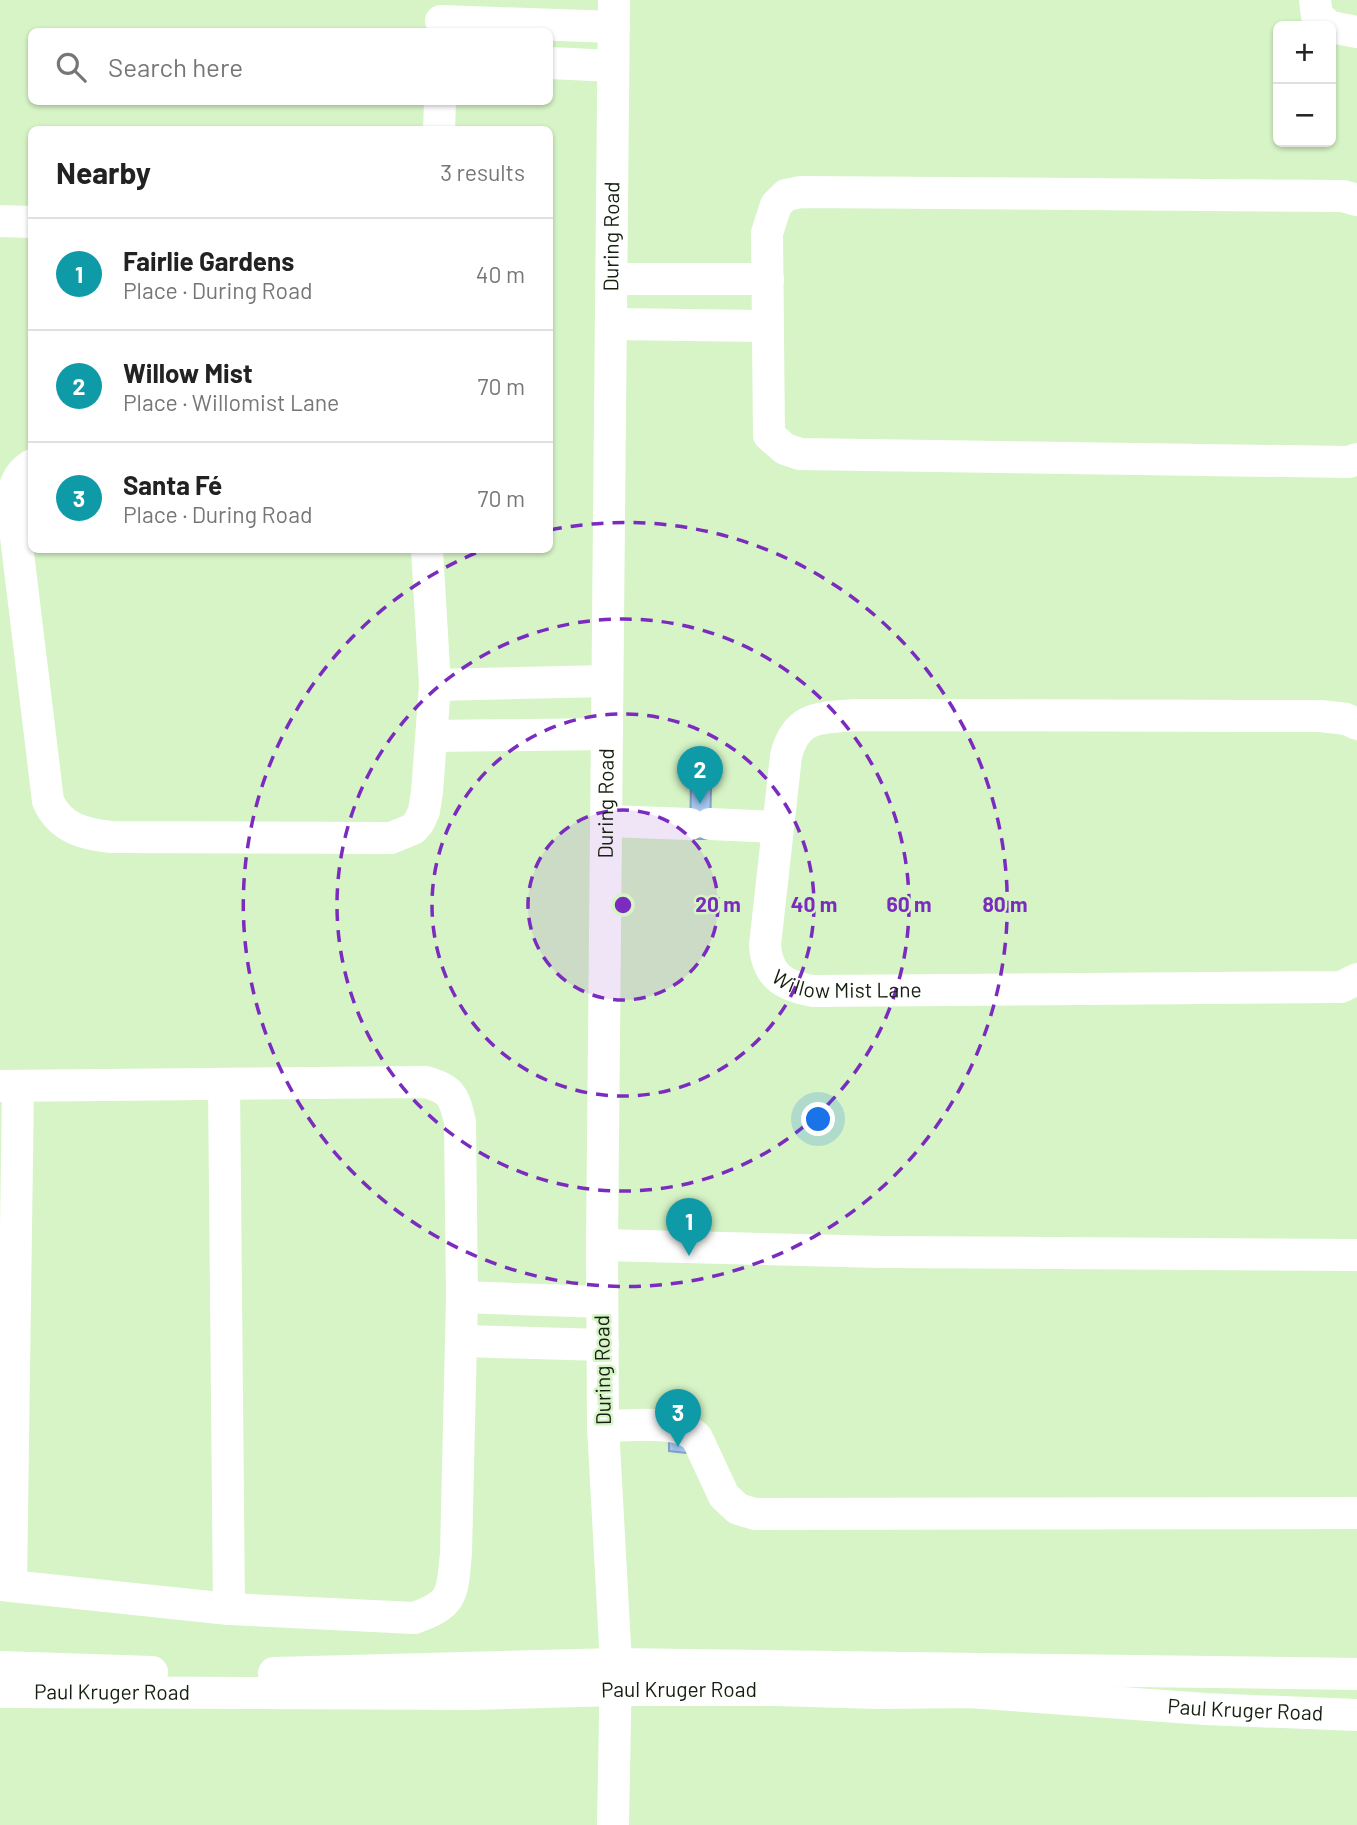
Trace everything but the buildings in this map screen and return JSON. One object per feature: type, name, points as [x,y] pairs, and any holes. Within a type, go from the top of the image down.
[{"type":"street","points":[[1315,0],[1317,16],[1323,21]]},
{"type":"street","points":[[440,18],[526,24],[614,14]]},
{"type":"street","name":"During Road","points":[[613,1825],[616,1677],[603,1426],[602,1245],[614,14]]},
{"type":"street","points":[[1336,28],[1357,32]]},
{"type":"street","points":[[553,63],[613,66]]},
{"type":"street","points":[[439,126],[440,105]]},
{"type":"street","points":[[1357,200],[1343,196],[801,192],[786,195],[776,205],[767,233],[769,435],[785,449],[800,454],[1357,460]]},
{"type":"street","points":[[0,221],[28,222]]},
{"type":"street","points":[[611,279],[768,279]]},
{"type":"street","points":[[612,324],[767,326]]},
{"type":"street","points":[[28,468],[17,478],[14,487],[14,520],[48,801],[54,814],[62,822],[89,834],[111,837],[391,838],[413,829],[424,811],[435,685],[427,553]]},
{"type":"street","points":[[435,685],[607,681]]},
{"type":"street","name":"Willow Mist Lane","points":[[1357,724],[1346,719],[1321,716],[857,715],[823,718],[795,730],[790,740],[777,827],[766,954],[767,964],[772,971],[798,988],[827,991],[1341,988],[1357,979]]},
{"type":"street","points":[[432,736],[607,734]]},
{"type":"street","points":[[607,821],[777,827]]},
{"type":"street","points":[[426,1082],[447,1088],[455,1102],[460,1122],[462,1297],[456,1553],[453,1583],[446,1603],[430,1613],[414,1618],[229,1609],[5,1585],[9,1086],[426,1082]]},
{"type":"street","points":[[224,1084],[229,1609]]},
{"type":"street","points":[[602,1245],[882,1252],[1357,1255]]},
{"type":"street","points":[[462,1297],[602,1302]]},
{"type":"street","points":[[461,1341],[603,1345]]},
{"type":"street","points":[[603,1426],[680,1427],[691,1431],[697,1438],[724,1496],[733,1506],[755,1514],[1357,1513]]},
{"type":"street","name":"Paul Kruger Road","points":[[0,1667],[221,1674],[616,1677],[1357,1674]]},
{"type":"street","name":"Paul Kruger Road","points":[[0,1692],[472,1694],[616,1677],[969,1692],[1205,1709],[1357,1714]]},
{"type":"place","name":"Willow Mist","points":[[700,804]]},
{"type":"place","name":"Fairlie Gardens","points":[[689,1256]]},
{"type":"place","name":"Santa Fé","points":[[678,1447]]}]
